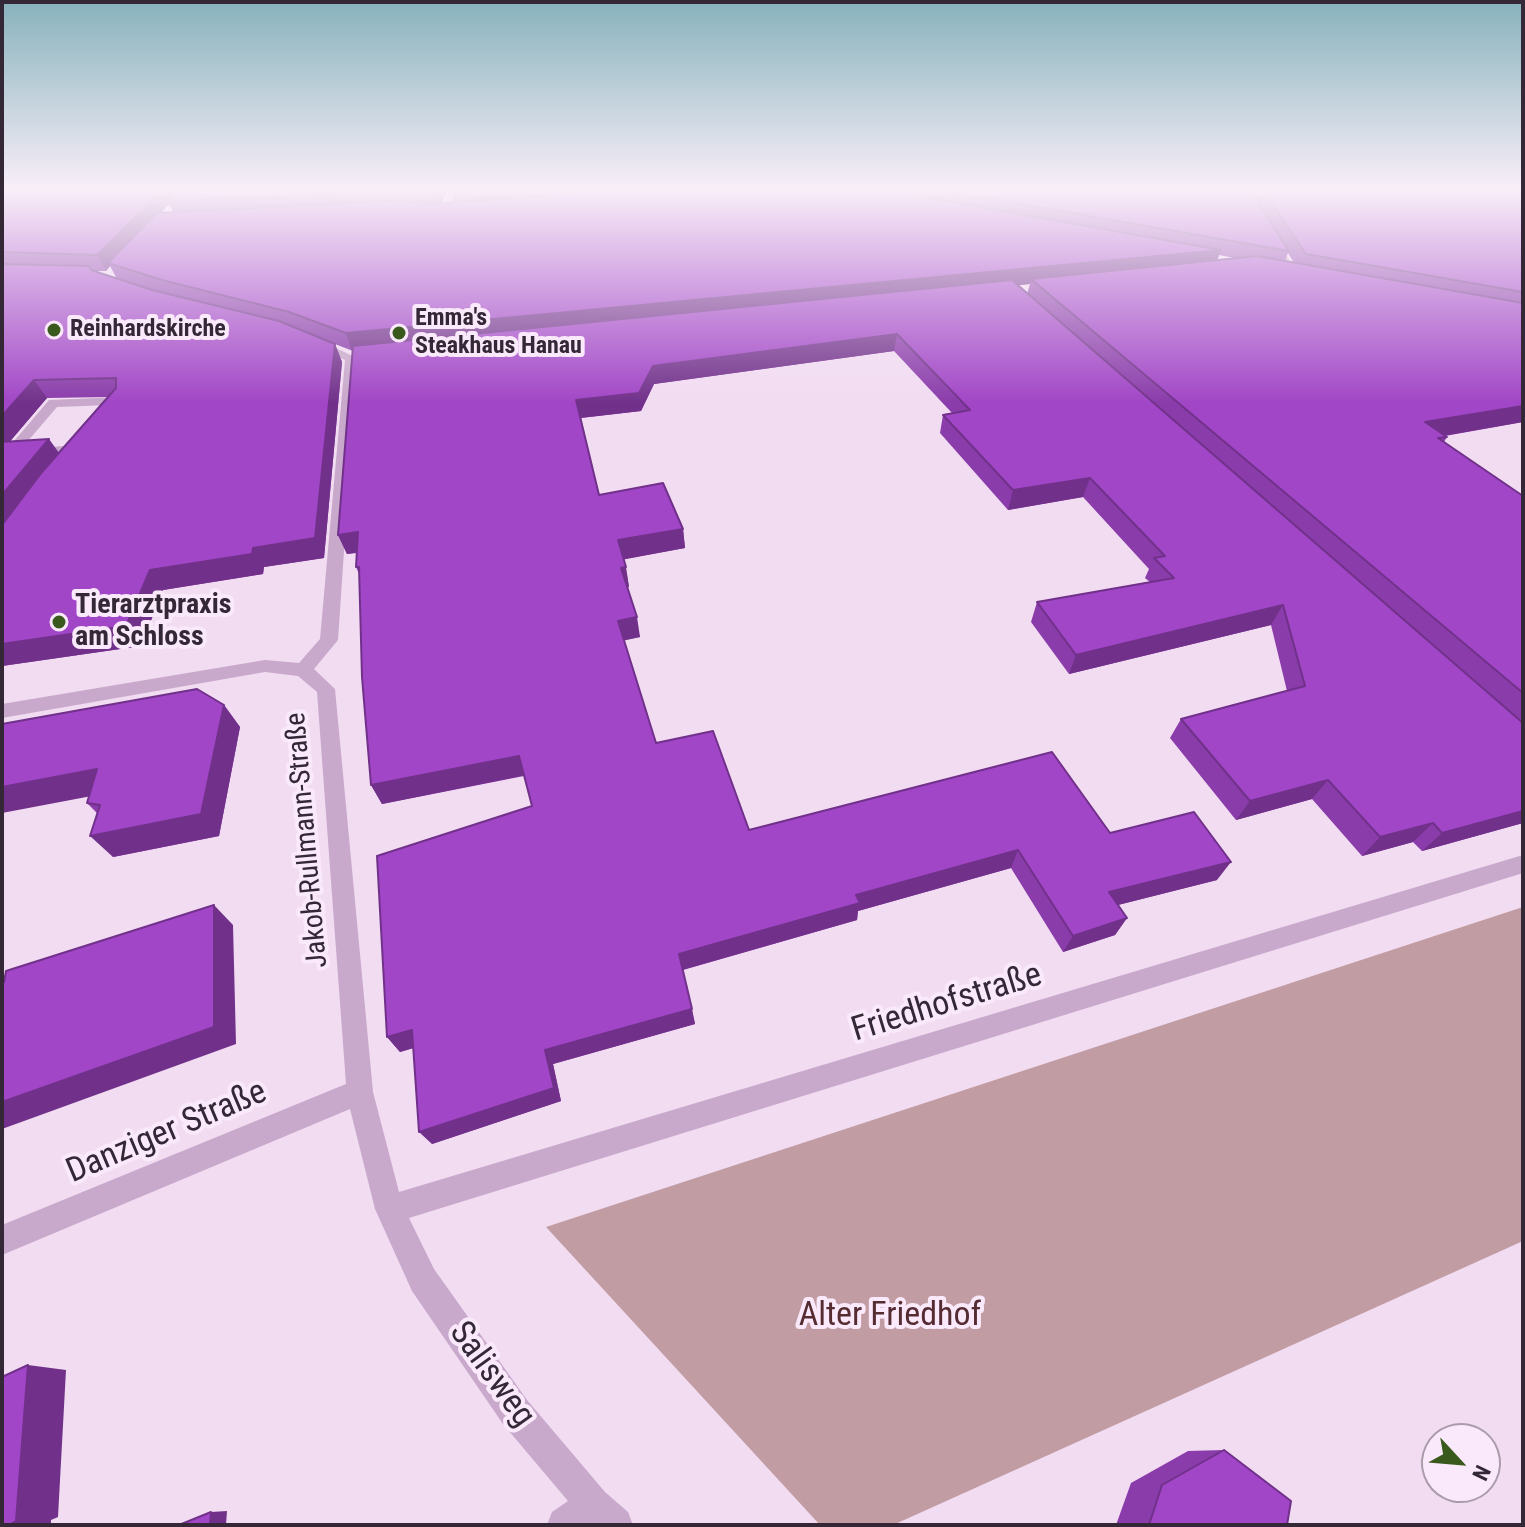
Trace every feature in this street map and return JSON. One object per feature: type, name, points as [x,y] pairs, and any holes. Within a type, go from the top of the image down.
[{"type":"street","points":[[1287,260],[1296,275]]},
{"type":"street","name":"Jakob-Rullmann-Straße","points":[[304,338],[359,357],[329,640],[303,670],[326,689],[360,1092],[374,1157],[390,1209]]},
{"type":"street","points":[[6,454],[53,403],[121,401],[111,413]]},
{"type":"street","points":[[6,454],[80,449]]},
{"type":"street","points":[[2,711],[265,666],[303,670]]},
{"type":"street","name":"Friedhofstraße","points":[[390,1209],[1523,864]]},
{"type":"street","name":"Danziger Straße","points":[[2,1240],[360,1092]]},
{"type":"street","name":"Salisweg","points":[[390,1209],[423,1280],[515,1412],[604,1514]]},
{"type":"street","points":[[565,1525],[604,1514]]},
{"type":"green space","name":"Alter Friedhof","points":[[1523,907],[1523,1241],[893,1525],[820,1525],[546,1227]]},
{"type":"building","points":[[111,260],[1113,260],[346,333],[289,312],[108,263]]},
{"type":"building","points":[[1215,260],[1281,260],[1523,303],[1523,406],[1425,422],[1447,437],[1438,438],[1523,496],[1523,693],[1031,279]]},
{"type":"building","points":[[1342,260],[1523,260],[1523,292]]},
{"type":"building","points":[[2,264],[89,266],[91,270],[152,290],[279,321],[335,344],[315,538],[253,548],[252,554],[150,570],[126,626],[2,644],[2,525],[42,472],[116,388],[116,378],[34,380],[2,416]]},
{"type":"building","points":[[1012,280],[1523,723],[1523,811],[1442,833],[1433,823],[1380,837],[1328,780],[1250,801],[1181,719],[1305,686],[1283,605],[1076,655],[1037,602],[1174,578],[1154,558],[1165,556],[1090,478],[1013,490],[943,415],[970,410],[897,334],[653,366],[639,393],[576,400],[599,495],[663,483],[683,529],[618,540],[626,567],[621,568],[637,617],[618,621],[656,743],[713,731],[749,830],[1052,752],[1110,833],[1194,812],[1231,862],[1109,892],[1127,918],[1073,936],[1018,850],[856,895],[860,903],[679,954],[692,1009],[545,1050],[554,1088],[419,1132],[412,1030],[387,1037],[377,856],[532,806],[519,756],[371,785],[362,677],[359,567],[356,567],[358,532],[338,535],[353,346]]},
{"type":"building","points":[[49,439],[2,495],[2,442]]},
{"type":"building","points":[[197,689],[224,705],[201,814],[90,836],[100,805],[87,803],[97,769],[2,787],[2,724]]},
{"type":"building","points":[[214,905],[214,1027],[2,1102],[2,983],[6,971]]},
{"type":"building","points":[[28,1365],[16,1521],[2,1525],[2,1377]]},
{"type":"building","points":[[1224,1450],[1291,1501],[1287,1525],[1149,1525],[1162,1485]]},
{"type":"building","points":[[211,1512],[210,1525],[179,1525]]},
{"type":"place","name":"Reinhardskirche","points":[[54,330]]},
{"type":"place","name":"Emma's Steakhaus Hanau","points":[[399,333]]},
{"type":"place","name":"Tierarztpraxis am Schloss","points":[[59,622]]}]
